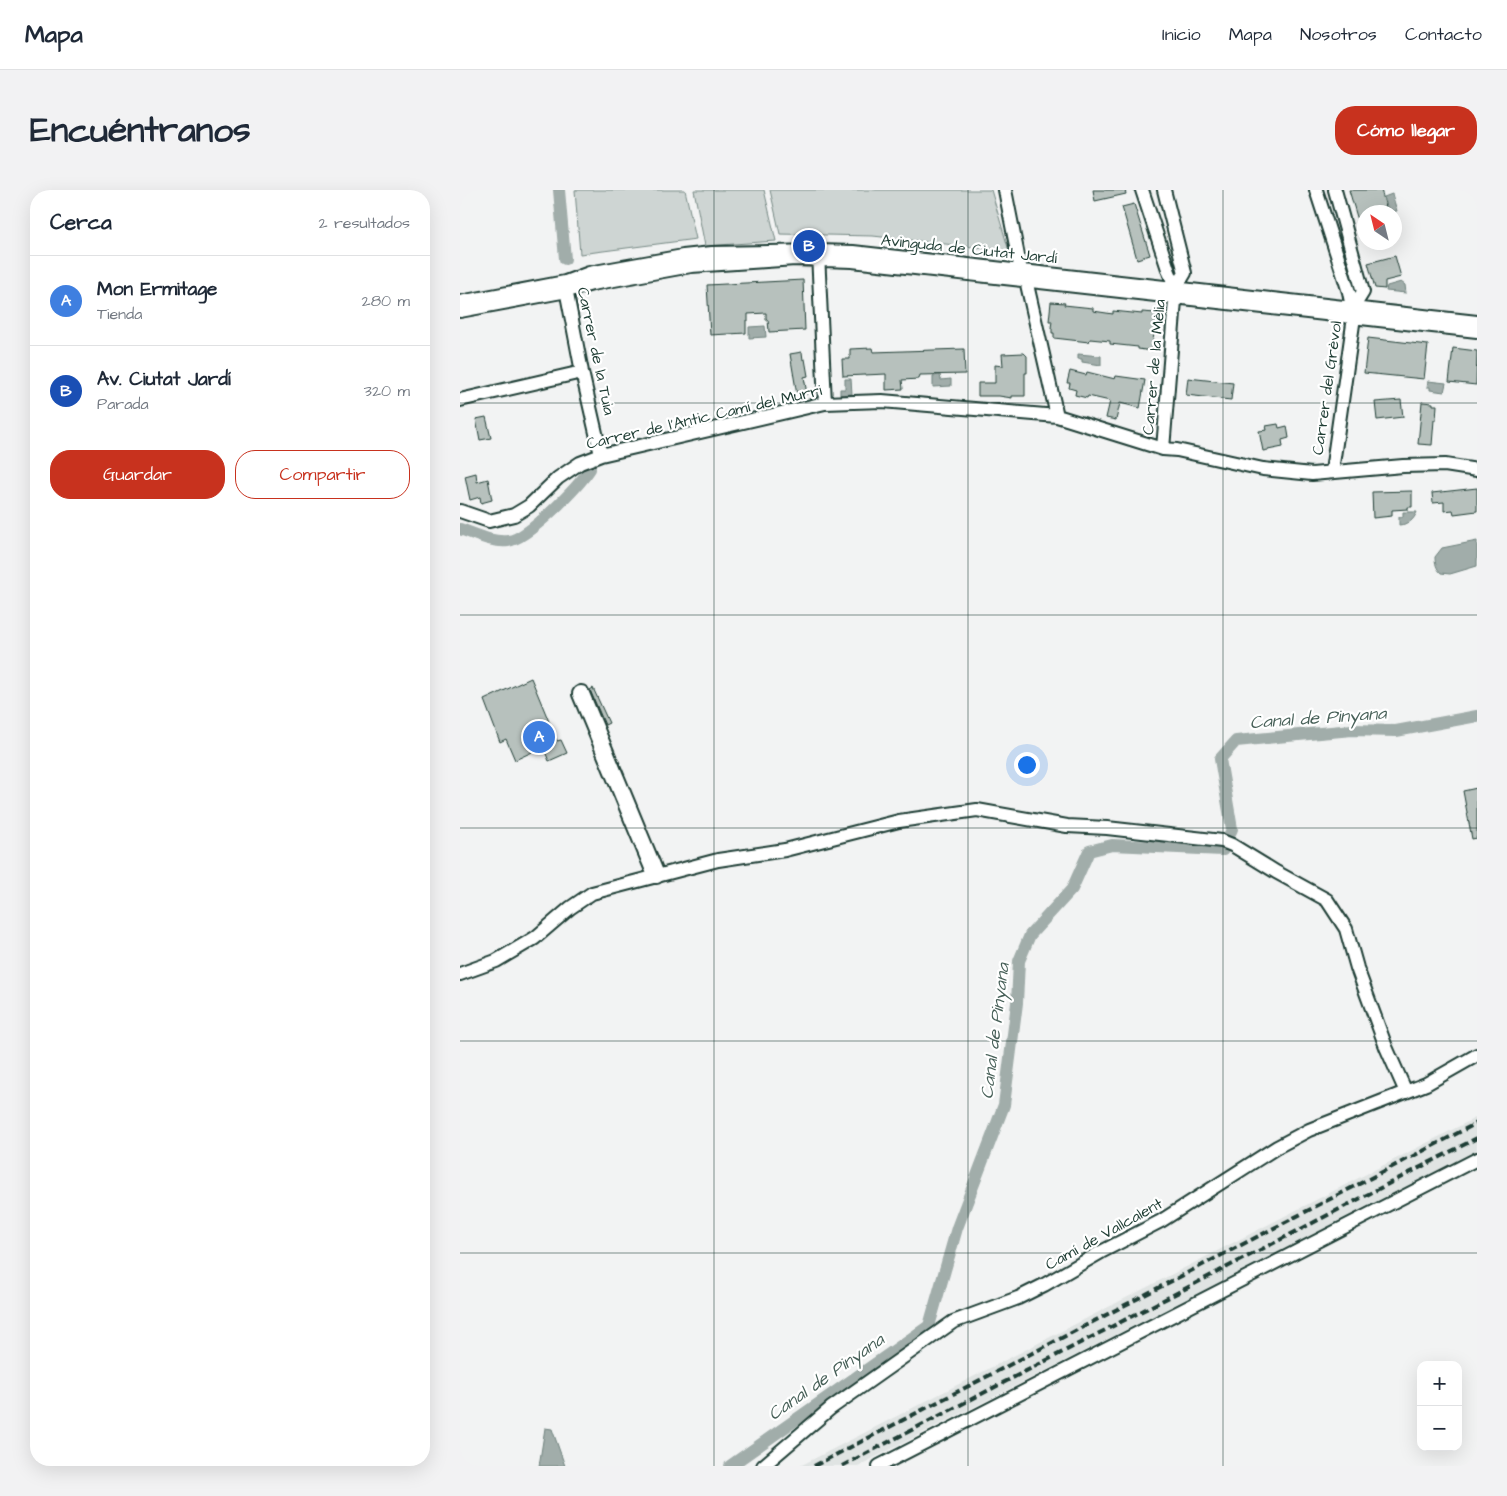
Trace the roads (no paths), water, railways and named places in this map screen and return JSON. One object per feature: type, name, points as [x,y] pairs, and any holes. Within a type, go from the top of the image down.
[{"type":"street","points":[[1005,190],[1057,416]]},
{"type":"street","name":"Carrer de la Mèlia","points":[[1142,190],[1176,293]]},
{"type":"street","name":"Carrer de la Mèlia","points":[[1163,449],[1176,293],[1185,273],[1164,190]]},
{"type":"street","name":"Carrer del Grèvol","points":[[1316,190],[1353,312]]},
{"type":"street","name":"Carrer del Grèvol","points":[[1332,471],[1353,312],[1363,292],[1335,190]]},
{"type":"street","points":[[818,255],[825,403]]},
{"type":"street","name":"Avinguda de Ciutat Jardí","points":[[460,302],[592,284],[690,266],[794,259],[818,255],[852,261],[1024,276],[1353,312],[1477,322]]},
{"type":"street","name":"Avinguda de Ciutat Jardí","points":[[460,312],[566,287]]},
{"type":"street","name":"Carrer de la Tuia","points":[[566,287],[582,372],[601,455]]},
{"type":"street","name":"Avinguda de Ciutat Jardí","points":[[1353,312],[1477,331]]},
{"type":"street","points":[[460,400],[582,372]]},
{"type":"street","name":"Carrer de l'Antic Camí del Murri","points":[[460,511],[490,521],[514,515],[529,506],[580,463],[601,455],[825,403],[882,401],[1057,416],[1163,449],[1177,450],[1263,468],[1312,474],[1394,466],[1445,465],[1477,470]]},
{"type":"street","points":[[581,694],[656,875]]},
{"type":"street","points":[[460,974],[496,961],[535,938],[570,908],[592,893],[718,860],[785,850],[899,821],[977,810],[1066,826],[1107,828],[1227,843],[1327,900],[1346,928],[1357,968],[1383,1039],[1406,1092]]},
{"type":"street","name":"Camí de Vallcalent","points":[[763,1466],[831,1408],[953,1322],[1018,1298],[1044,1285],[1101,1252],[1162,1221],[1277,1147],[1309,1130],[1426,1084],[1477,1055]]},
{"type":"street","points":[[879,1466],[1477,1159]]},
{"type":"waterway","name":"Canal de Pinyana","points":[[559,190],[565,259]]},
{"type":"waterway","name":"Canal de Pinyana","points":[[460,529],[496,541],[508,541],[517,538],[552,511],[575,488],[590,469]]},
{"type":"waterway","name":"Canal de Pinyana","points":[[730,1466],[929,1326],[957,1228],[1004,1105],[1017,1003],[1019,961],[1030,935],[1072,889],[1089,851],[1112,845],[1223,850],[1232,829],[1220,759],[1236,741],[1352,730],[1396,731],[1477,716]]},
{"type":"railway","points":[[814,1466],[1477,1123]]},
{"type":"railway","points":[[842,1466],[1477,1138]]},
{"type":"place","name":"Av. Ciutat Jardí","points":[[809,246]]},
{"type":"place","name":"Mon Ermitage","points":[[539,737]]}]
